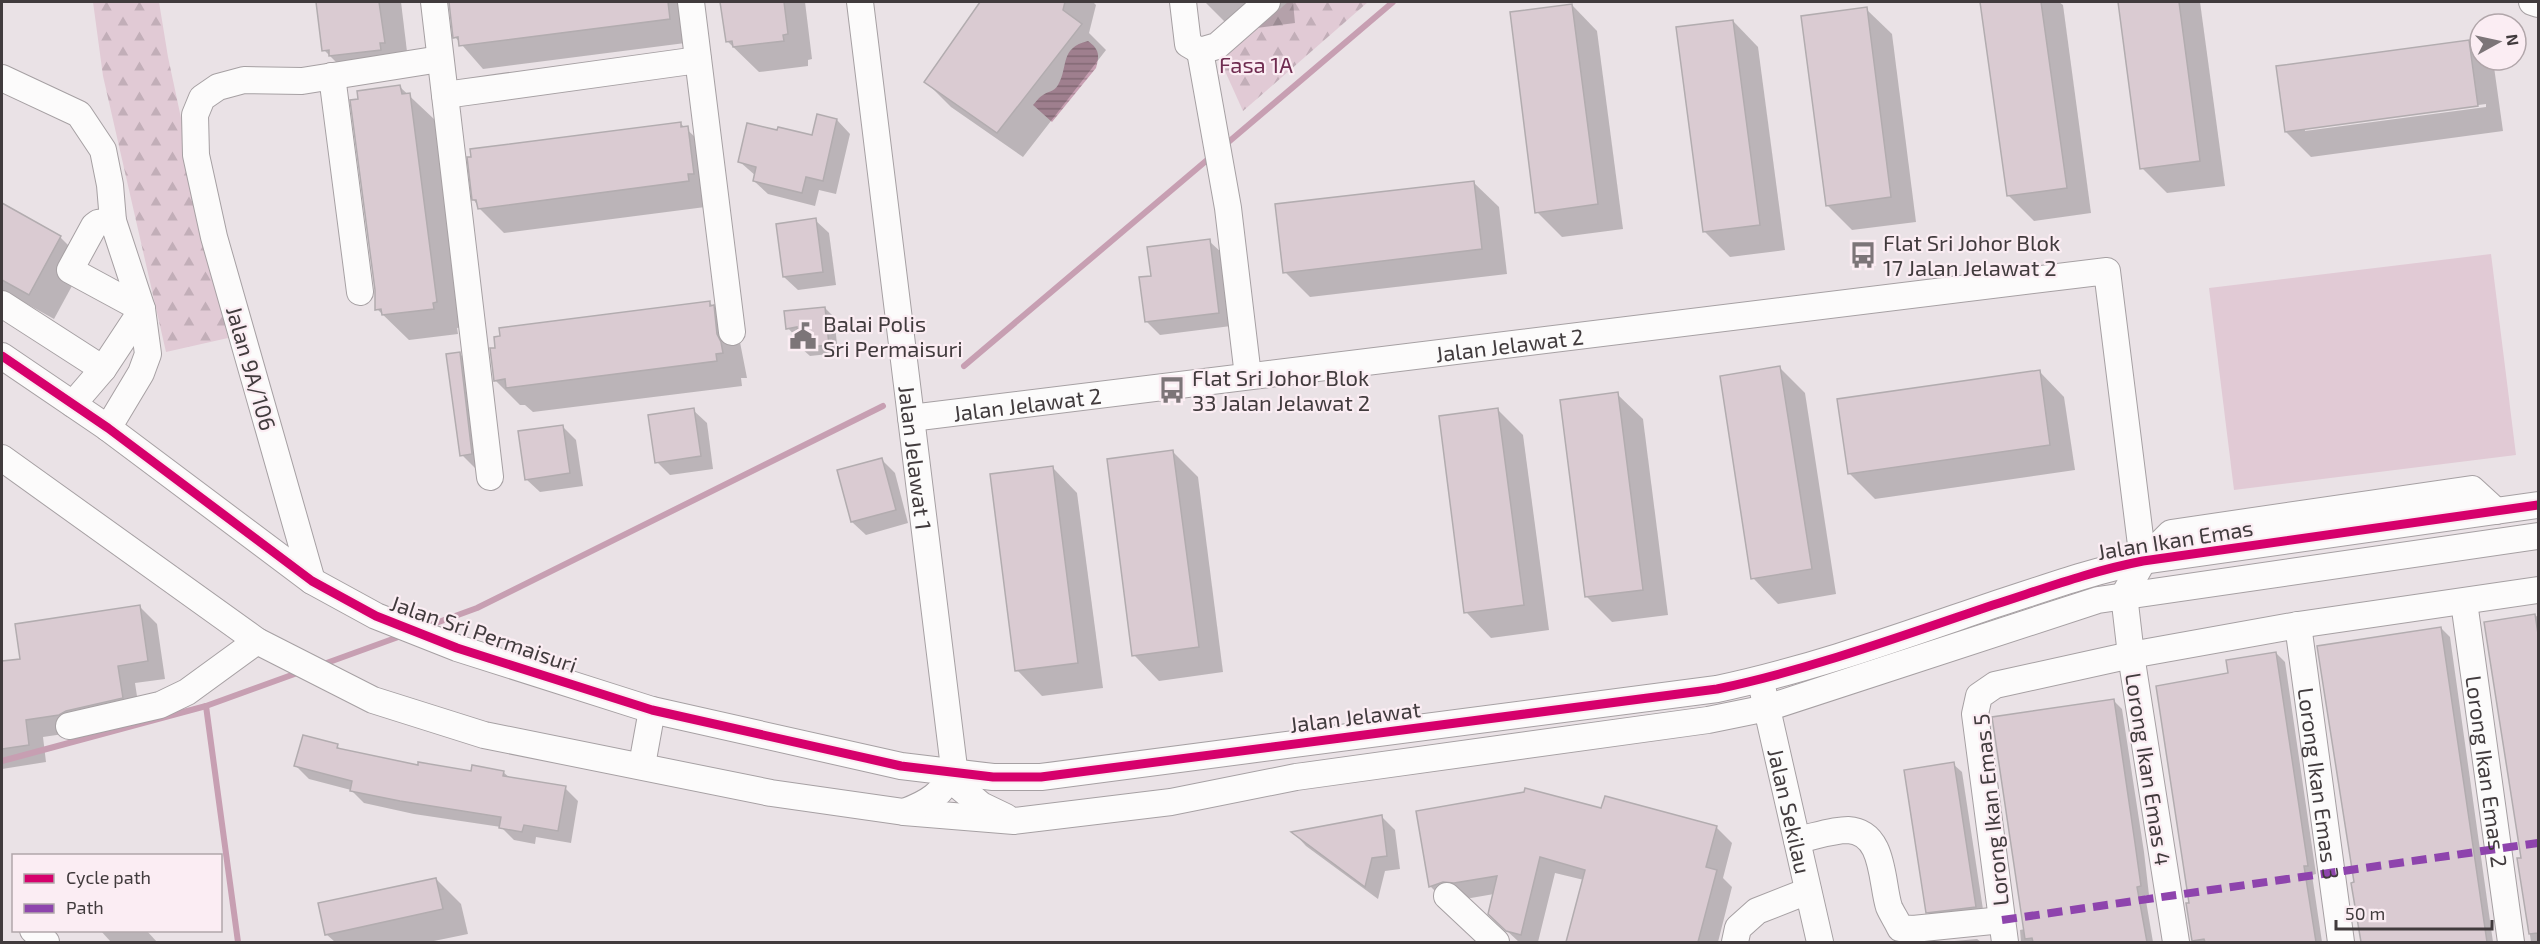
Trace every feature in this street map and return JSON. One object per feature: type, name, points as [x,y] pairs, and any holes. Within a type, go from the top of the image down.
[{"type":"street","points":[[434,2],[490,477]]},
{"type":"street","points":[[691,2],[732,332]]},
{"type":"street","name":"Jalan Jelawat 1","points":[[860,2],[956,784],[966,795],[981,805],[1014,821]]},
{"type":"street","points":[[1183,2],[1188,44],[1200,51],[1217,46],[1267,2]]},
{"type":"street","points":[[2532,2],[2538,4]]},
{"type":"street","points":[[1200,51],[1228,208],[1248,376]]},
{"type":"street","name":"Jalan 9A/106","points":[[312,581],[214,237],[196,154],[195,115],[202,98],[218,87],[244,80],[302,81],[440,59]]},
{"type":"street","points":[[445,95],[698,60]]},
{"type":"street","points":[[332,76],[360,292]]},
{"type":"street","points":[[2,78],[79,114],[103,150],[110,185],[112,221],[142,309],[148,354],[141,373],[108,428]]},
{"type":"street","points":[[112,221],[98,223],[94,226],[70,270],[142,309]]},
{"type":"street","name":"Jalan Jelawat 2","points":[[911,418],[2107,271],[2143,561]]},
{"type":"street","points":[[2,304],[103,369]]},
{"type":"street","points":[[74,404],[103,369],[142,309]]},
{"type":"street","name":"Jalan Sri Permaisuri","points":[[2,356],[108,428],[312,581],[376,616],[456,648],[652,710],[901,766],[954,770]]},
{"type":"street","points":[[2,458],[257,641],[373,700],[484,735],[642,765],[771,793],[904,812],[1014,821],[1171,802],[1296,777],[1708,720],[1767,708],[2098,600],[2538,536]]},
{"type":"street","name":"Jalan Ikan Emas","points":[[1761,680],[1845,656],[2098,570],[2143,561],[2538,505]]},
{"type":"street","points":[[2124,596],[2143,561]]},
{"type":"street","points":[[2131,655],[2298,625],[2538,590]]},
{"type":"street","name":"Lorong Ikan Emas 4","points":[[2124,596],[2131,655],[2176,942]]},
{"type":"street","name":"Lorong Ikan Emas 2","points":[[2464,602],[2511,942]]},
{"type":"street","name":"Lorong Ikan Emas 3","points":[[2298,625],[2341,942]]},
{"type":"street","points":[[69,726],[160,705],[187,692],[257,641]]},
{"type":"street","name":"Lorong Ikan Emas 5","points":[[2004,931],[1975,714],[1979,696],[1995,685],[2131,655]]},
{"type":"street","name":"Jalan Jelawat","points":[[954,770],[993,777],[1041,777],[1693,692],[1761,680]]},
{"type":"street","name":"Jalan Sekilau","points":[[1761,680],[1820,942]]},
{"type":"street","points":[[642,765],[652,710]]},
{"type":"street","points":[[904,812],[937,796],[947,785],[954,770]]},
{"type":"street","points":[[1797,840],[1846,830],[1858,832],[1879,854],[1889,907],[1900,928],[2004,931]]},
{"type":"street","points":[[1735,942],[1738,928],[1757,911],[1808,891]]},
{"type":"street","points":[[1447,896],[1496,942]]},
{"type":"green space","points":[[93,2],[159,2],[168,57],[228,338],[166,352],[103,76]]},
{"type":"green space","name":"Fasa 1A","points":[[1288,2],[1368,2],[1243,111],[1220,60]]},
{"type":"green space","points":[[2491,254],[2516,455],[2234,490],[2209,288]]},
{"type":"shaded area","points":[[1088,41],[1098,53],[1096,68],[1052,122],[1033,105],[1058,85],[1066,58],[1073,48]]},
{"type":"building","points":[[316,2],[379,2],[385,43],[380,43],[381,50],[329,56],[329,50],[322,51]]},
{"type":"building","points":[[449,2],[668,2],[670,19],[459,46],[458,37],[453,38]]},
{"type":"building","points":[[720,2],[784,2],[788,34],[783,35],[784,41],[733,47],[732,41],[726,42]]},
{"type":"building","points":[[980,2],[1065,2],[1063,10],[1082,24],[997,133],[924,82]]},
{"type":"building","points":[[1980,2],[2041,2],[2067,188],[2007,196]]},
{"type":"building","points":[[2118,2],[2179,2],[2200,161],[2140,169]]},
{"type":"building","points":[[1572,4],[1598,204],[1535,213],[1510,12]]},
{"type":"building","points":[[1867,7],[1891,197],[1826,206],[1801,16]]},
{"type":"building","points":[[1733,20],[1760,225],[1703,232],[1676,27]]},
{"type":"building","points":[[2468,40],[2468,72],[2473,72],[2478,106],[2285,132],[2276,66]]},
{"type":"building","points":[[400,85],[402,94],[410,93],[437,302],[433,303],[434,309],[382,315],[381,309],[375,310],[375,290],[350,100],[358,99],[357,91]]},
{"type":"building","points":[[817,114],[837,119],[823,181],[806,177],[802,193],[753,181],[756,167],[738,162],[747,123],[812,135]]},
{"type":"building","points":[[681,122],[681,127],[688,126],[694,174],[688,174],[689,181],[478,209],[476,200],[472,200],[467,157],[471,157],[470,149]]},
{"type":"building","points":[[1474,181],[1482,249],[1283,273],[1275,204]]},
{"type":"building","points":[[2,203],[61,236],[29,295],[2,280]]},
{"type":"building","points":[[816,218],[823,272],[783,277],[776,224]]},
{"type":"building","points":[[1210,239],[1219,313],[1145,322],[1139,277],[1151,276],[1147,247]]},
{"type":"building","points":[[710,301],[710,306],[714,305],[717,334],[723,353],[716,354],[717,361],[506,388],[505,379],[494,381],[490,348],[495,348],[494,337],[500,336],[499,328]]},
{"type":"building","points":[[825,307],[829,345],[799,348],[797,327],[786,329],[784,311]]},
{"type":"building","points":[[460,352],[472,454],[460,456],[446,354]]},
{"type":"building","points":[[1780,366],[1812,569],[1751,579],[1720,376]]},
{"type":"building","points":[[2040,370],[2050,445],[1848,474],[1837,399]]},
{"type":"building","points":[[1618,392],[1643,590],[1585,597],[1560,400]]},
{"type":"building","points":[[694,408],[701,456],[655,463],[648,415]]},
{"type":"building","points":[[1498,408],[1524,605],[1464,613],[1439,416]]},
{"type":"building","points":[[563,425],[570,473],[525,480],[518,431]]},
{"type":"building","points":[[1173,450],[1199,647],[1132,656],[1107,459]]},
{"type":"building","points":[[882,458],[896,510],[851,522],[837,470]]},
{"type":"building","points":[[1053,466],[1078,663],[1015,671],[990,474]]},
{"type":"building","points":[[140,605],[148,661],[118,666],[123,698],[66,711],[59,715],[26,720],[29,745],[2,749],[2,661],[20,659],[15,624]]},
{"type":"building","points":[[2535,614],[2538,634],[2538,933],[2529,934],[2517,858],[2521,858],[2484,622]]},
{"type":"building","points":[[2441,627],[2487,942],[2361,942],[2351,883],[2354,882],[2317,646]]},
{"type":"building","points":[[2276,652],[2308,866],[2304,866],[2316,942],[2205,942],[2204,939],[2192,941],[2186,903],[2189,903],[2156,686],[2228,673],[2226,660]]},
{"type":"building","points":[[2114,699],[2141,886],[2137,887],[2147,942],[2033,942],[2032,938],[2025,939],[1992,717]]},
{"type":"building","points":[[303,735],[338,744],[337,748],[418,765],[418,762],[471,771],[472,765],[504,771],[503,776],[566,786],[558,831],[524,825],[522,832],[499,828],[501,817],[350,791],[352,781],[294,766]]},
{"type":"building","points":[[1954,762],[1976,907],[1926,913],[1904,770]]},
{"type":"building","points":[[1525,788],[1601,808],[1605,796],[1717,826],[1706,867],[1717,870],[1698,942],[1566,942],[1585,870],[1540,857],[1521,935],[1506,931],[1488,914],[1497,876],[1454,883],[1443,882],[1429,887],[1416,811],[1524,792]]},
{"type":"building","points":[[1382,815],[1387,856],[1372,858],[1365,887],[1291,832]]},
{"type":"building","points":[[436,878],[443,909],[325,935],[318,903]]},
{"type":"waterway","points":[[1225,145],[1393,2]]},
{"type":"waterway","points":[[964,366],[1213,155]]},
{"type":"waterway","points":[[425,627],[477,608],[883,406]]},
{"type":"waterway","points":[[321,665],[401,636]]},
{"type":"waterway","points":[[2,761],[206,706],[300,672]]},
{"type":"waterway","points":[[206,706],[238,942]]},
{"type":"marked path","points":[[2002,920],[2538,843]]},
{"type":"cycle path","points":[[2,356],[108,428],[312,581],[376,616],[457,648],[652,710],[901,766],[993,777],[1041,777],[1717,689],[1822,662],[2086,575],[2124,565],[2538,505]]},
{"type":"place","name":"Flat Sri Johor Blok 17 Jalan Jelawat 2","points":[[1863,255]]},
{"type":"place","name":"Balai Polis Sri Permaisuri","points":[[803,336]]},
{"type":"place","name":"Flat Sri Johor Blok 33 Jalan Jelawat 2","points":[[1172,390]]}]
